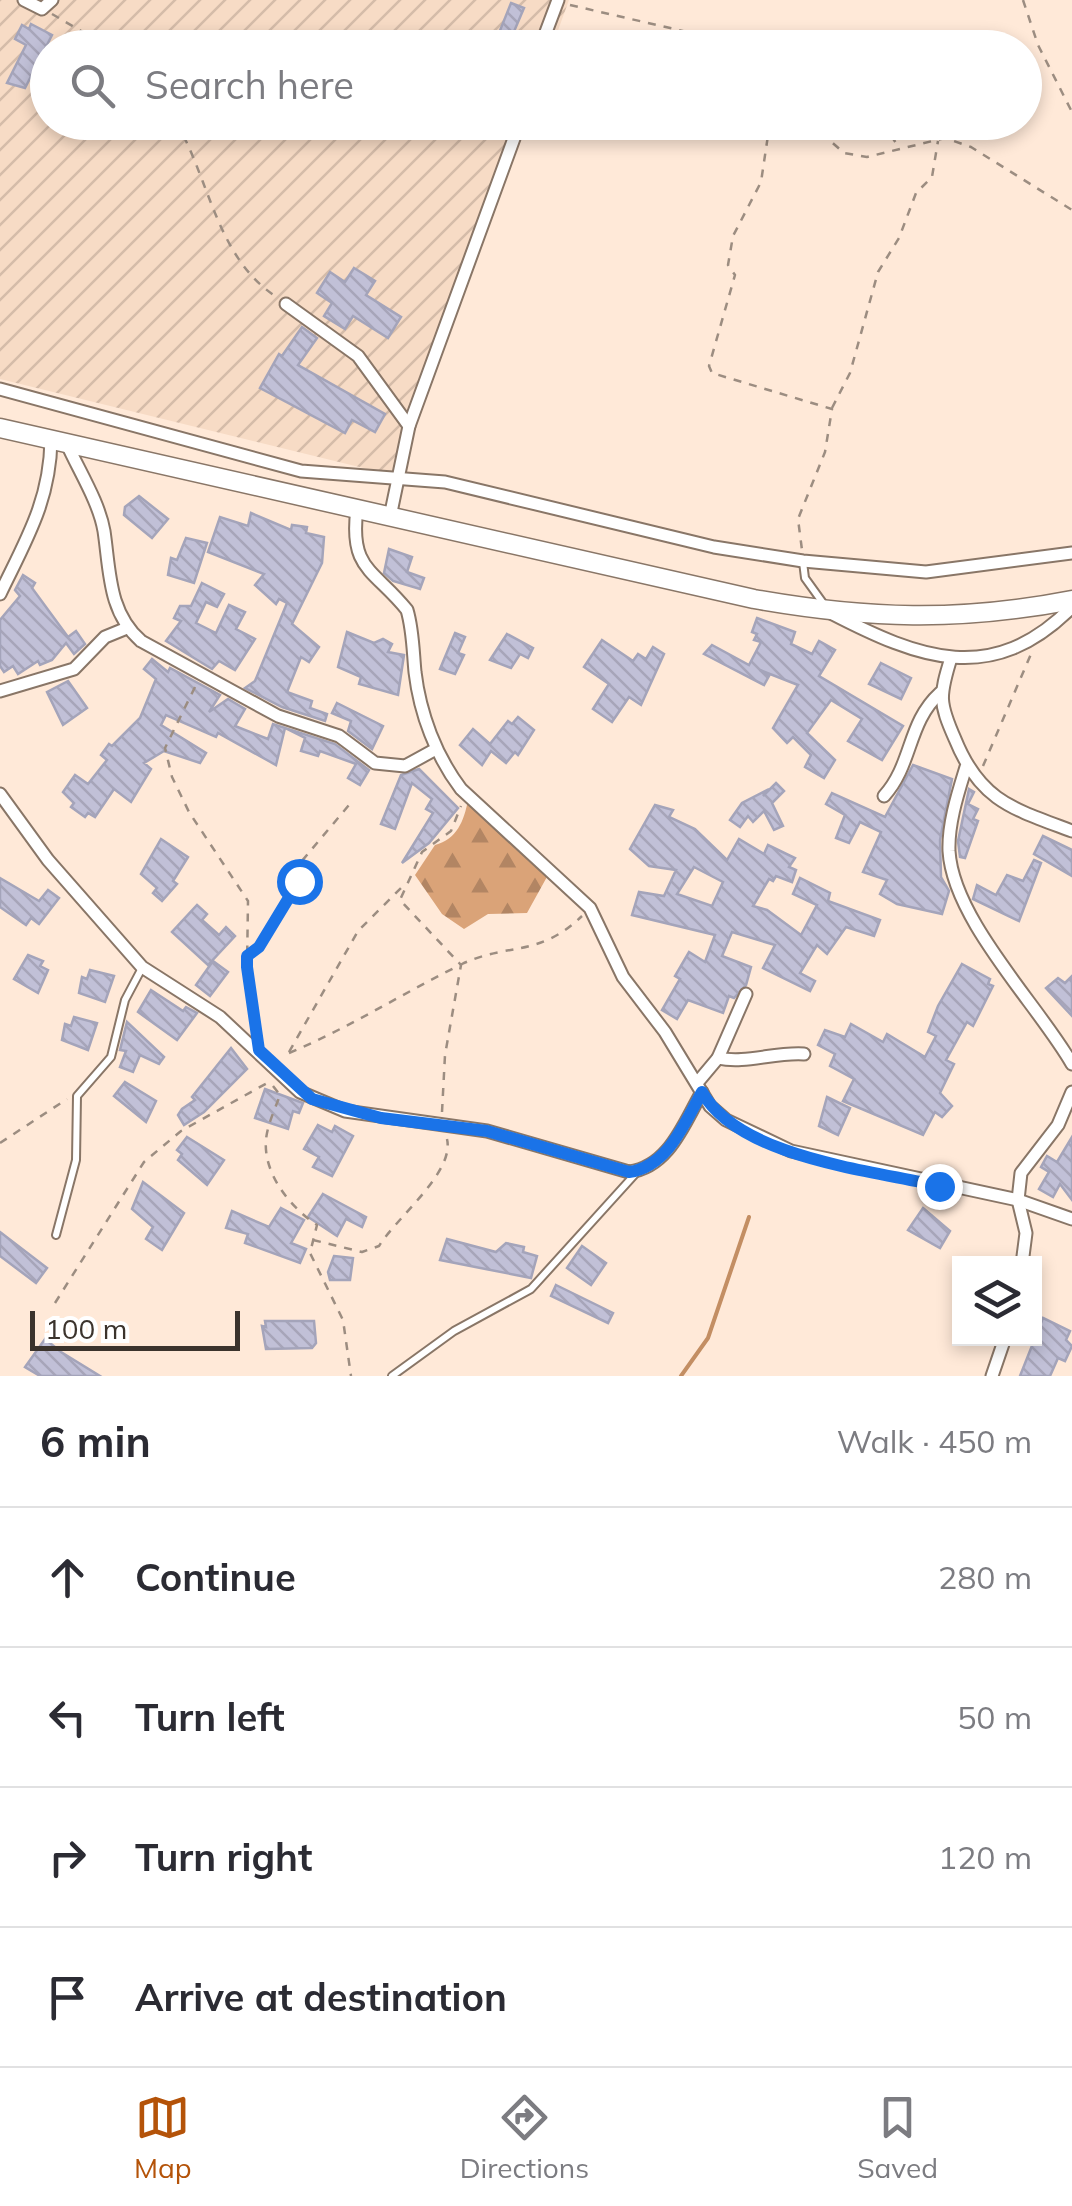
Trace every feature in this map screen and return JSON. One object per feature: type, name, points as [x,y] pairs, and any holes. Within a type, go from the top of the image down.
[{"type":"main road","points":[[0,428],[829,612],[968,617],[1072,604]]},
{"type":"street","points":[[24,0],[47,4]]},
{"type":"street","points":[[547,30],[558,0]]},
{"type":"street","points":[[390,517],[409,426],[513,140]]},
{"type":"street","points":[[286,304],[358,356],[409,426]]},
{"type":"street","points":[[0,389],[301,471],[445,482],[714,547],[803,561],[926,572],[1072,552]]},
{"type":"street","points":[[0,594],[43,504],[59,442]]},
{"type":"street","points":[[59,442],[104,530],[110,580],[126,628],[155,650],[278,716],[339,736],[374,763],[405,766],[436,749]]},
{"type":"street","points":[[357,509],[356,551],[375,581],[407,610],[416,678],[436,749],[460,790],[590,908],[622,976],[718,1114],[776,1146],[1018,1200],[1072,1219]]},
{"type":"street","points":[[829,612],[908,650],[951,658],[999,653],[1037,639],[1072,604]]},
{"type":"street","points":[[0,691],[74,669],[105,637],[126,628]]},
{"type":"street","points":[[951,658],[940,704],[966,768],[976,782],[1017,810],[1072,831]]},
{"type":"street","points":[[884,796],[899,774],[921,710],[940,693]]},
{"type":"street","points":[[966,768],[950,840],[952,867],[990,947],[1072,1064]]},
{"type":"street","points":[[0,794],[48,860],[142,967],[220,1017],[300,1092],[329,1107],[487,1131],[622,1172],[638,1171],[670,1148],[718,1058],[746,994]]},
{"type":"street","points":[[718,1058],[735,1062],[762,1054],[804,1054]]},
{"type":"street","points":[[1023,1256],[1026,1233],[1018,1200],[1026,1164],[1058,1125],[1072,1092]]},
{"type":"street","points":[[992,1376],[1002,1346]]},
{"type":"lane","points":[[803,561],[804,578],[829,612]]},
{"type":"lane","points":[[56,1234],[76,1160],[75,1108],[84,1086],[111,1057],[126,1000],[142,967]]},
{"type":"lane","points":[[392,1376],[454,1331],[531,1289],[638,1171]]},
{"type":"path","points":[[558,0],[680,30]]},
{"type":"path","points":[[1023,0],[1033,30]]},
{"type":"path","points":[[47,4],[84,30]]},
{"type":"path","points":[[1042,53],[1072,112]]},
{"type":"path","points":[[186,140],[202,171],[218,227],[260,286],[286,304]]},
{"type":"path","points":[[767,140],[761,182],[733,236],[728,265],[735,275],[709,366],[712,373],[832,409]]},
{"type":"path","points":[[829,140],[844,153],[867,157],[933,140]]},
{"type":"path","points":[[894,140],[898,147]]},
{"type":"path","points":[[803,561],[798,519],[825,452],[824,434],[832,409],[850,373],[878,272],[899,238],[916,193],[932,177],[938,140]]},
{"type":"path","points":[[942,140],[971,147],[1072,210]]},
{"type":"path","points":[[976,782],[1037,639]]},
{"type":"path","points":[[201,673],[165,748],[172,776],[189,812],[248,902],[247,956],[259,1050]]},
{"type":"path","points":[[460,790],[461,809],[451,831],[422,852],[404,884],[358,931],[289,1053],[334,1035],[462,964],[542,946],[590,908]]},
{"type":"path","points":[[247,956],[259,947],[276,914],[291,899],[299,881],[296,868],[349,805]]},
{"type":"path","points":[[404,884],[400,900],[403,908],[462,964]]},
{"type":"path","points":[[313,1240],[362,1252],[379,1246],[395,1220],[434,1182],[449,1146],[442,1126],[445,1055],[462,964]]},
{"type":"path","points":[[55,1303],[144,1162],[181,1130],[270,1082],[280,1094],[266,1141],[270,1168],[294,1209],[317,1224],[310,1253],[343,1320],[352,1376]]},
{"type":"path","points":[[0,1143],[13,1138],[84,1086]]},
{"type":"shaded area","points":[[0,0],[569,0],[558,30],[30,30],[30,140],[519,140],[396,476],[0,379]]},
{"type":"green space","points":[[468,800],[548,875],[527,913],[488,914],[464,929],[442,914],[415,875],[435,845],[458,828]]},
{"type":"building","points":[[511,3],[524,8],[515,30],[500,30]]},
{"type":"building","points":[[31,24],[42,30],[30,30],[30,78],[25,88],[7,83],[26,45],[15,39],[22,25],[29,29]]},
{"type":"building","points":[[354,268],[375,281],[366,295],[401,317],[388,338],[353,316],[345,329],[324,316],[332,303],[317,293],[330,272],[345,282]]},
{"type":"building","points":[[302,327],[317,338],[298,365],[385,414],[375,432],[352,420],[345,433],[260,388],[279,354],[282,356]]},
{"type":"building","points":[[139,496],[168,519],[152,538],[124,515],[125,507]]},
{"type":"building","points":[[251,513],[291,530],[292,525],[307,527],[306,533],[324,537],[322,563],[292,624],[319,647],[309,662],[301,657],[287,692],[312,701],[310,708],[327,714],[325,721],[282,707],[245,688],[255,681],[287,603],[279,599],[276,604],[255,585],[264,574],[208,552],[220,517],[248,526]]},
{"type":"building","points":[[186,538],[207,543],[194,583],[168,575],[171,558],[177,560]]},
{"type":"building","points":[[389,549],[412,557],[407,572],[424,578],[420,589],[393,581],[384,573]]},
{"type":"building","points":[[23,575],[35,583],[32,588],[68,637],[76,631],[85,644],[74,654],[66,643],[52,660],[40,665],[38,661],[18,674],[13,666],[4,672],[0,666],[0,620],[20,596],[15,590]]},
{"type":"building","points":[[202,583],[224,594],[217,607],[206,602],[196,623],[216,633],[229,605],[245,612],[236,629],[255,639],[235,670],[219,661],[212,669],[166,641],[181,621],[174,618],[180,606],[191,606]]},
{"type":"building","points":[[757,618],[795,632],[791,644],[812,654],[819,641],[835,650],[819,676],[903,726],[882,760],[848,741],[862,719],[831,700],[807,733],[835,760],[824,778],[805,767],[811,755],[793,737],[787,743],[773,728],[798,685],[760,670],[769,676],[764,685],[704,654],[712,645],[749,665],[761,642],[754,640],[757,634],[752,632]]},
{"type":"building","points":[[347,632],[374,643],[383,639],[392,644],[388,652],[404,655],[398,695],[359,684],[361,677],[338,667]]},
{"type":"building","points":[[455,633],[465,637],[458,653],[464,655],[455,674],[440,669]]},
{"type":"building","points":[[507,634],[533,648],[528,658],[520,654],[511,668],[490,660]]},
{"type":"building","points":[[602,640],[633,661],[638,654],[646,659],[653,647],[664,654],[641,705],[629,697],[612,722],[593,709],[609,684],[584,667]]},
{"type":"building","points":[[152,659],[168,672],[170,668],[220,695],[209,712],[228,699],[245,709],[235,726],[268,739],[273,724],[335,744],[369,770],[360,785],[348,778],[356,764],[320,751],[318,756],[301,751],[305,738],[285,728],[276,765],[218,733],[216,737],[166,715],[161,725],[206,753],[200,763],[164,751],[144,763],[151,769],[131,802],[114,789],[95,817],[88,813],[85,817],[71,807],[74,803],[63,792],[75,775],[88,784],[107,760],[101,755],[109,744],[112,746],[140,718],[156,679],[144,669]]},
{"type":"building","points":[[881,663],[911,678],[901,699],[869,684]]},
{"type":"building","points":[[68,681],[87,708],[63,725],[47,692]]},
{"type":"building","points":[[337,703],[383,726],[372,749],[348,731],[351,721],[332,713]]},
{"type":"building","points":[[518,717],[534,730],[518,755],[515,752],[506,763],[491,751],[482,765],[460,745],[473,729],[490,744],[508,721],[512,724]]},
{"type":"building","points":[[913,765],[952,779],[940,840],[941,877],[949,891],[942,914],[897,904],[880,894],[887,880],[863,872],[881,832],[860,822],[849,843],[836,838],[845,815],[826,804],[832,793],[885,817]]},
{"type":"building","points":[[419,769],[458,808],[429,843],[402,863],[433,813],[426,809],[432,799],[412,783],[395,829],[381,824],[401,775]]},
{"type":"building","points":[[776,783],[784,791],[772,803],[783,826],[774,830],[764,811],[753,822],[748,816],[740,827],[730,820],[742,803],[769,789],[763,796]]},
{"type":"building","points":[[969,789],[974,792],[968,804],[978,809],[973,819],[978,821],[965,858],[960,857],[958,841]]},
{"type":"building","points":[[655,805],[673,810],[669,817],[695,829],[727,860],[739,839],[764,854],[768,845],[795,858],[789,867],[796,870],[792,882],[776,876],[773,881],[769,879],[753,906],[767,910],[801,935],[817,905],[793,894],[800,878],[830,893],[828,901],[880,920],[874,936],[846,927],[827,954],[817,945],[800,973],[815,981],[810,991],[763,968],[775,945],[732,932],[722,956],[751,967],[746,985],[734,998],[729,996],[723,1013],[688,1000],[677,1019],[662,1010],[680,979],[675,976],[689,952],[705,962],[715,935],[632,915],[639,892],[664,896],[676,870],[649,866],[630,849]],"holes":[[[694,867],[723,882],[712,906],[677,894]]]},
{"type":"building","points":[[1043,836],[1072,850],[1072,876],[1034,854]]},
{"type":"building","points":[[161,839],[188,857],[173,881],[177,884],[162,901],[153,893],[157,888],[141,874]]},
{"type":"building","points":[[1034,860],[1041,863],[1019,921],[973,899],[977,885],[996,895],[1007,875],[1023,881]]},
{"type":"building","points":[[0,878],[39,901],[48,890],[59,898],[39,924],[31,918],[26,925],[0,907]]},
{"type":"building","points":[[197,905],[207,914],[202,920],[219,935],[226,927],[235,936],[208,965],[172,932]]},
{"type":"building","points":[[28,955],[43,961],[40,966],[48,970],[38,993],[14,979]]},
{"type":"building","points":[[213,961],[228,972],[210,996],[196,985]]},
{"type":"building","points":[[962,964],[990,979],[988,984],[993,986],[973,1026],[967,1022],[946,1060],[954,1064],[940,1093],[952,1106],[942,1117],[935,1112],[923,1135],[843,1101],[854,1079],[830,1066],[835,1054],[818,1045],[825,1030],[845,1037],[851,1024],[883,1042],[887,1034],[925,1057],[936,1036],[928,1032],[938,1006]]},
{"type":"building","points":[[90,970],[114,976],[105,1002],[79,993],[82,977],[87,979]]},
{"type":"building","points":[[1072,976],[1072,1016],[1046,988],[1058,978],[1065,983]]},
{"type":"building","points":[[151,990],[183,1011],[186,1007],[197,1013],[177,1040],[138,1012]]},
{"type":"building","points":[[74,1017],[97,1023],[88,1050],[62,1040],[65,1024],[71,1026]]},
{"type":"building","points":[[127,1022],[164,1057],[159,1064],[140,1055],[133,1072],[120,1067],[126,1051],[120,1050]]},
{"type":"building","points":[[231,1048],[247,1069],[204,1112],[184,1125],[178,1115],[195,1100],[192,1097]]},
{"type":"building","points":[[125,1082],[156,1101],[146,1122],[114,1096]]},
{"type":"building","points":[[265,1089],[303,1103],[299,1113],[293,1111],[288,1129],[255,1118]]},
{"type":"building","points":[[827,1097],[850,1108],[838,1135],[819,1126]]},
{"type":"building","points":[[318,1125],[332,1132],[335,1126],[353,1136],[332,1176],[313,1167],[319,1157],[304,1149]]},
{"type":"building","points":[[187,1137],[224,1160],[207,1185],[178,1160],[182,1154],[177,1150]]},
{"type":"building","points":[[1072,1137],[1072,1200],[1060,1184],[1053,1197],[1039,1189],[1049,1172],[1041,1167],[1047,1156],[1057,1162]]},
{"type":"building","points":[[143,1182],[184,1213],[162,1250],[146,1239],[153,1227],[132,1209]]},
{"type":"building","points":[[323,1194],[366,1217],[362,1227],[346,1219],[337,1236],[308,1217]]},
{"type":"building","points":[[281,1208],[304,1220],[291,1243],[306,1249],[300,1263],[245,1243],[248,1234],[226,1228],[232,1211],[269,1227]]},
{"type":"building","points":[[923,1208],[950,1231],[940,1248],[908,1230]]},
{"type":"building","points":[[0,1232],[47,1268],[36,1283],[0,1256]]},
{"type":"building","points":[[447,1239],[496,1252],[506,1243],[524,1247],[523,1252],[537,1256],[531,1278],[440,1260]]},
{"type":"building","points":[[582,1246],[606,1263],[591,1285],[567,1268]]},
{"type":"building","points":[[334,1256],[353,1258],[350,1280],[330,1280],[328,1272]]},
{"type":"building","points":[[556,1285],[613,1313],[608,1323],[551,1296]]},
{"type":"building","points":[[265,1321],[314,1321],[316,1343],[312,1348],[266,1349],[262,1326],[266,1327]]},
{"type":"building","points":[[1042,1321],[1070,1331],[1066,1340],[1072,1346],[1065,1361],[1058,1358],[1050,1376],[1020,1376],[1032,1346],[1042,1346]]},
{"type":"building","points":[[45,1339],[100,1376],[40,1376],[25,1367]]},
{"type":"waterway","points":[[681,1376],[708,1338],[749,1217]]},
{"type":"route","points":[[299,881],[259,947],[247,956],[247,967],[250,999],[258,1022],[259,1050],[300,1092],[312,1099],[329,1107],[381,1118],[487,1131],[629,1172],[657,1162],[670,1148],[702,1092],[718,1114],[776,1146],[939,1186]]}]
